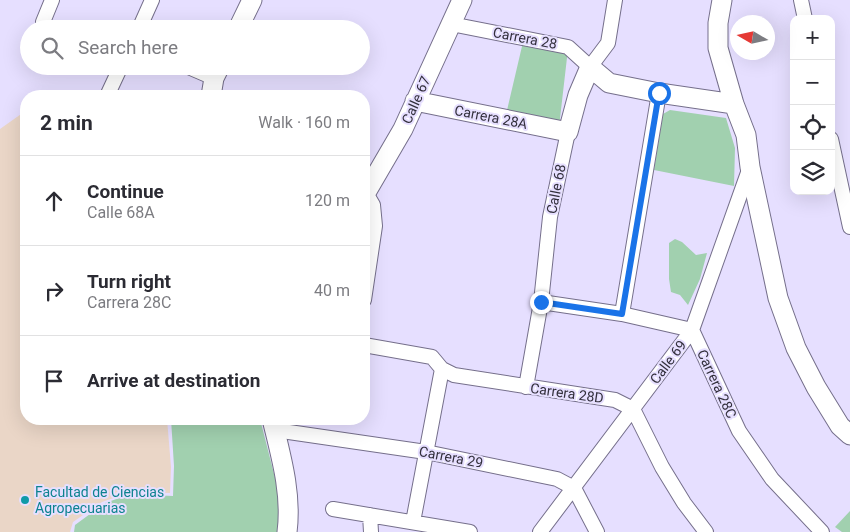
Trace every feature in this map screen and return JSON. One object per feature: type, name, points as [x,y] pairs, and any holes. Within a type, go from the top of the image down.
[{"type":"street","points":[[44,20],[52,0]]},
{"type":"street","points":[[143,20],[152,0]]},
{"type":"street","points":[[242,20],[252,0]]},
{"type":"street","name":"Calle 67","points":[[370,184],[402,129],[462,0]]},
{"type":"street","name":"Calle 68","points":[[526,387],[541,302],[550,218],[568,132],[578,95],[590,67],[608,43],[616,0]]},
{"type":"street","name":"Calle 69","points":[[722,0],[718,24],[718,48],[734,104],[746,135],[750,167],[778,298],[796,348],[840,426],[850,436]]},
{"type":"street","points":[[801,0],[805,15]]},
{"type":"street","name":"Carrera 28","points":[[451,24],[568,46],[610,83],[659,93],[734,104]]},
{"type":"street","points":[[110,90],[117,75]]},
{"type":"street","points":[[622,314],[659,93]]},
{"type":"street","name":"Carrera 28A","points":[[415,101],[568,132]]},
{"type":"street","points":[[833,150],[850,227]]},
{"type":"street","name":"Calle 69","points":[[540,532],[692,330],[750,167]]},
{"type":"street","points":[[370,200],[373,205],[375,226],[370,260]]},
{"type":"street","points":[[541,302],[622,314],[692,330]]},
{"type":"street","name":"Carrera 28C","points":[[692,330],[739,432],[772,479],[822,532]]},
{"type":"street","name":"Carrera 28D","points":[[370,346],[432,357],[442,369],[454,375],[615,400],[632,409]]},
{"type":"street","points":[[414,522],[442,369]]},
{"type":"street","points":[[632,409],[662,467],[684,503],[706,532]]},
{"type":"street","points":[[274,425],[288,494],[289,517],[287,532]]},
{"type":"street","name":"Carrera 29","points":[[279,425],[557,479],[574,488]]},
{"type":"street","points":[[574,488],[598,532]]},
{"type":"street","points":[[333,509],[414,522],[443,530],[470,532]]},
{"type":"street","points":[[370,515],[371,532]]},
{"type":"shaded area","points":[[20,115],[20,425],[168,425],[171,467],[170,493],[131,492],[102,502],[73,522],[70,532],[0,532],[0,129]]},
{"type":"green space","points":[[523,42],[568,49],[559,127],[504,123]]},
{"type":"green space","points":[[670,110],[726,118],[735,148],[734,186],[654,170],[663,114]]},
{"type":"green space","points":[[675,239],[682,242],[696,255],[707,253],[700,279],[688,305],[680,295],[671,292],[669,243]]},
{"type":"green space","points":[[171,425],[262,425],[282,505],[279,532],[74,532],[75,525],[105,503],[131,494],[173,496],[174,466]]},
{"type":"green space","points":[[850,511],[850,532],[842,532],[835,527]]},
{"type":"place","name":"Facultad de Ciencias Agropecuarias","points":[[25,500]]},
{"type":"route","points":[[541,302],[622,314],[659,93]]}]
